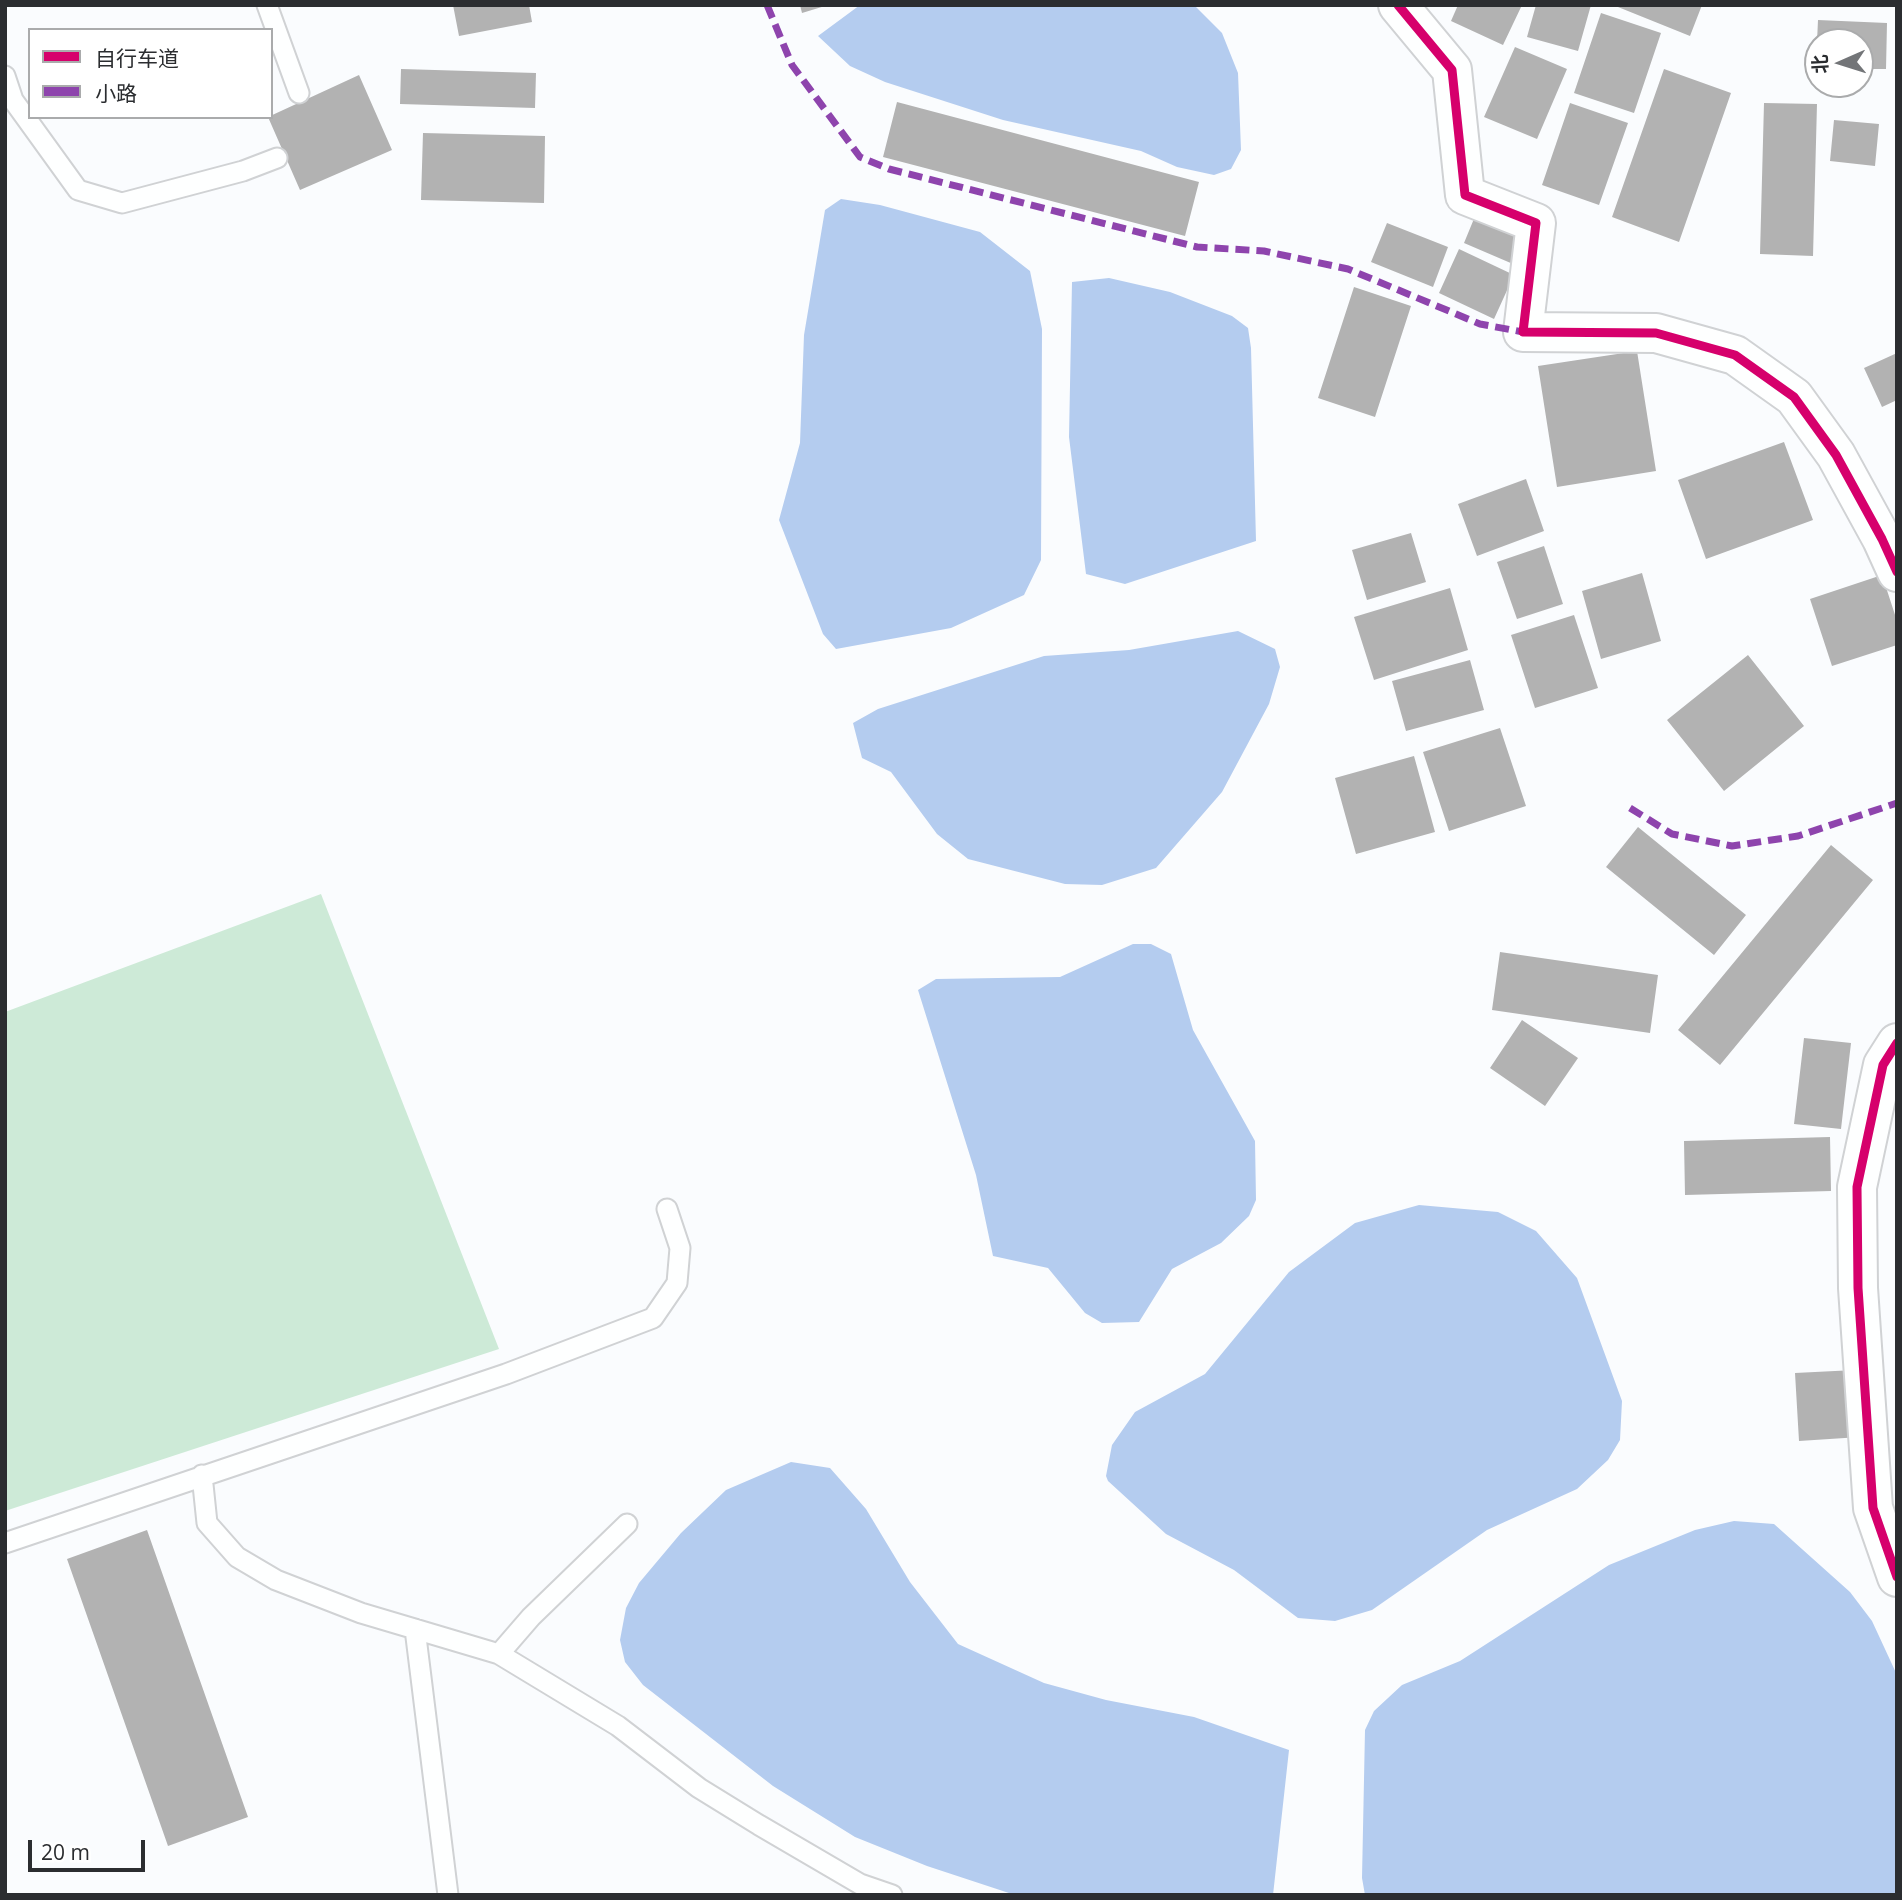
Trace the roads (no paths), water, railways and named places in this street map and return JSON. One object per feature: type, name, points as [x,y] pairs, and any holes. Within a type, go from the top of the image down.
[{"type":"street","points":[[1398,5],[1452,70],[1465,195],[1536,223],[1523,332],[1656,333],[1735,355],[1794,397],[1836,456],[1882,538],[1897,572]]},
{"type":"street","points":[[1897,1043],[1883,1065],[1857,1187],[1858,1288],[1873,1508],[1897,1577]]},
{"type":"lane","points":[[267,5],[299,93]]},
{"type":"lane","points":[[5,76],[13,100],[78,190],[122,204],[243,171],[277,158]]},
{"type":"lane","points":[[5,1543],[506,1374],[653,1318],[677,1283],[680,1248],[667,1209]]},
{"type":"lane","points":[[202,1475],[207,1523],[237,1557],[276,1580],[361,1613],[499,1654],[618,1726],[699,1788],[858,1889],[892,1895]]},
{"type":"lane","points":[[499,1654],[531,1617],[627,1524]]},
{"type":"lane","points":[[415,1629],[448,1895]]},
{"type":"water","points":[[860,5],[1194,5],[1222,33],[1238,73],[1241,150],[1231,169],[1214,175],[1177,167],[1141,151],[1003,120],[885,82],[850,66],[818,36]]},
{"type":"water","points":[[841,199],[880,205],[980,232],[1030,271],[1042,329],[1041,560],[1024,595],[951,628],[836,649],[823,634],[779,520],[800,443],[804,335],[825,210]]},
{"type":"water","points":[[1109,278],[1170,292],[1232,316],[1248,328],[1251,348],[1256,541],[1125,584],[1086,574],[1069,437],[1072,282]]},
{"type":"water","points":[[1238,631],[1275,649],[1280,667],[1269,704],[1222,792],[1156,868],[1102,885],[1065,884],[968,859],[937,834],[891,772],[862,758],[853,723],[878,709],[1044,656],[1129,650]]},
{"type":"water","points":[[1133,944],[1151,944],[1171,954],[1193,1030],[1255,1141],[1256,1200],[1249,1216],[1221,1243],[1172,1269],[1139,1322],[1102,1323],[1085,1313],[1048,1268],[993,1256],[976,1175],[918,990],[936,979],[1060,977]]},
{"type":"water","points":[[1419,1205],[1498,1212],[1536,1231],[1577,1278],[1622,1401],[1620,1440],[1608,1460],[1577,1489],[1487,1530],[1372,1610],[1335,1621],[1298,1618],[1234,1570],[1166,1534],[1108,1481],[1106,1476],[1112,1445],[1135,1412],[1205,1374],[1289,1272],[1355,1223]]},
{"type":"water","points":[[791,1462],[830,1468],[866,1509],[910,1582],[958,1644],[1044,1683],[1106,1700],[1194,1717],[1289,1750],[1273,1895],[1015,1895],[927,1866],[855,1837],[773,1786],[643,1685],[625,1662],[620,1640],[626,1608],[639,1583],[681,1533],[726,1490]]},
{"type":"water","points":[[1734,1521],[1774,1524],[1850,1592],[1872,1621],[1897,1675],[1897,1895],[1365,1895],[1362,1878],[1365,1730],[1374,1711],[1402,1685],[1460,1661],[1609,1565],[1695,1530]]}]
